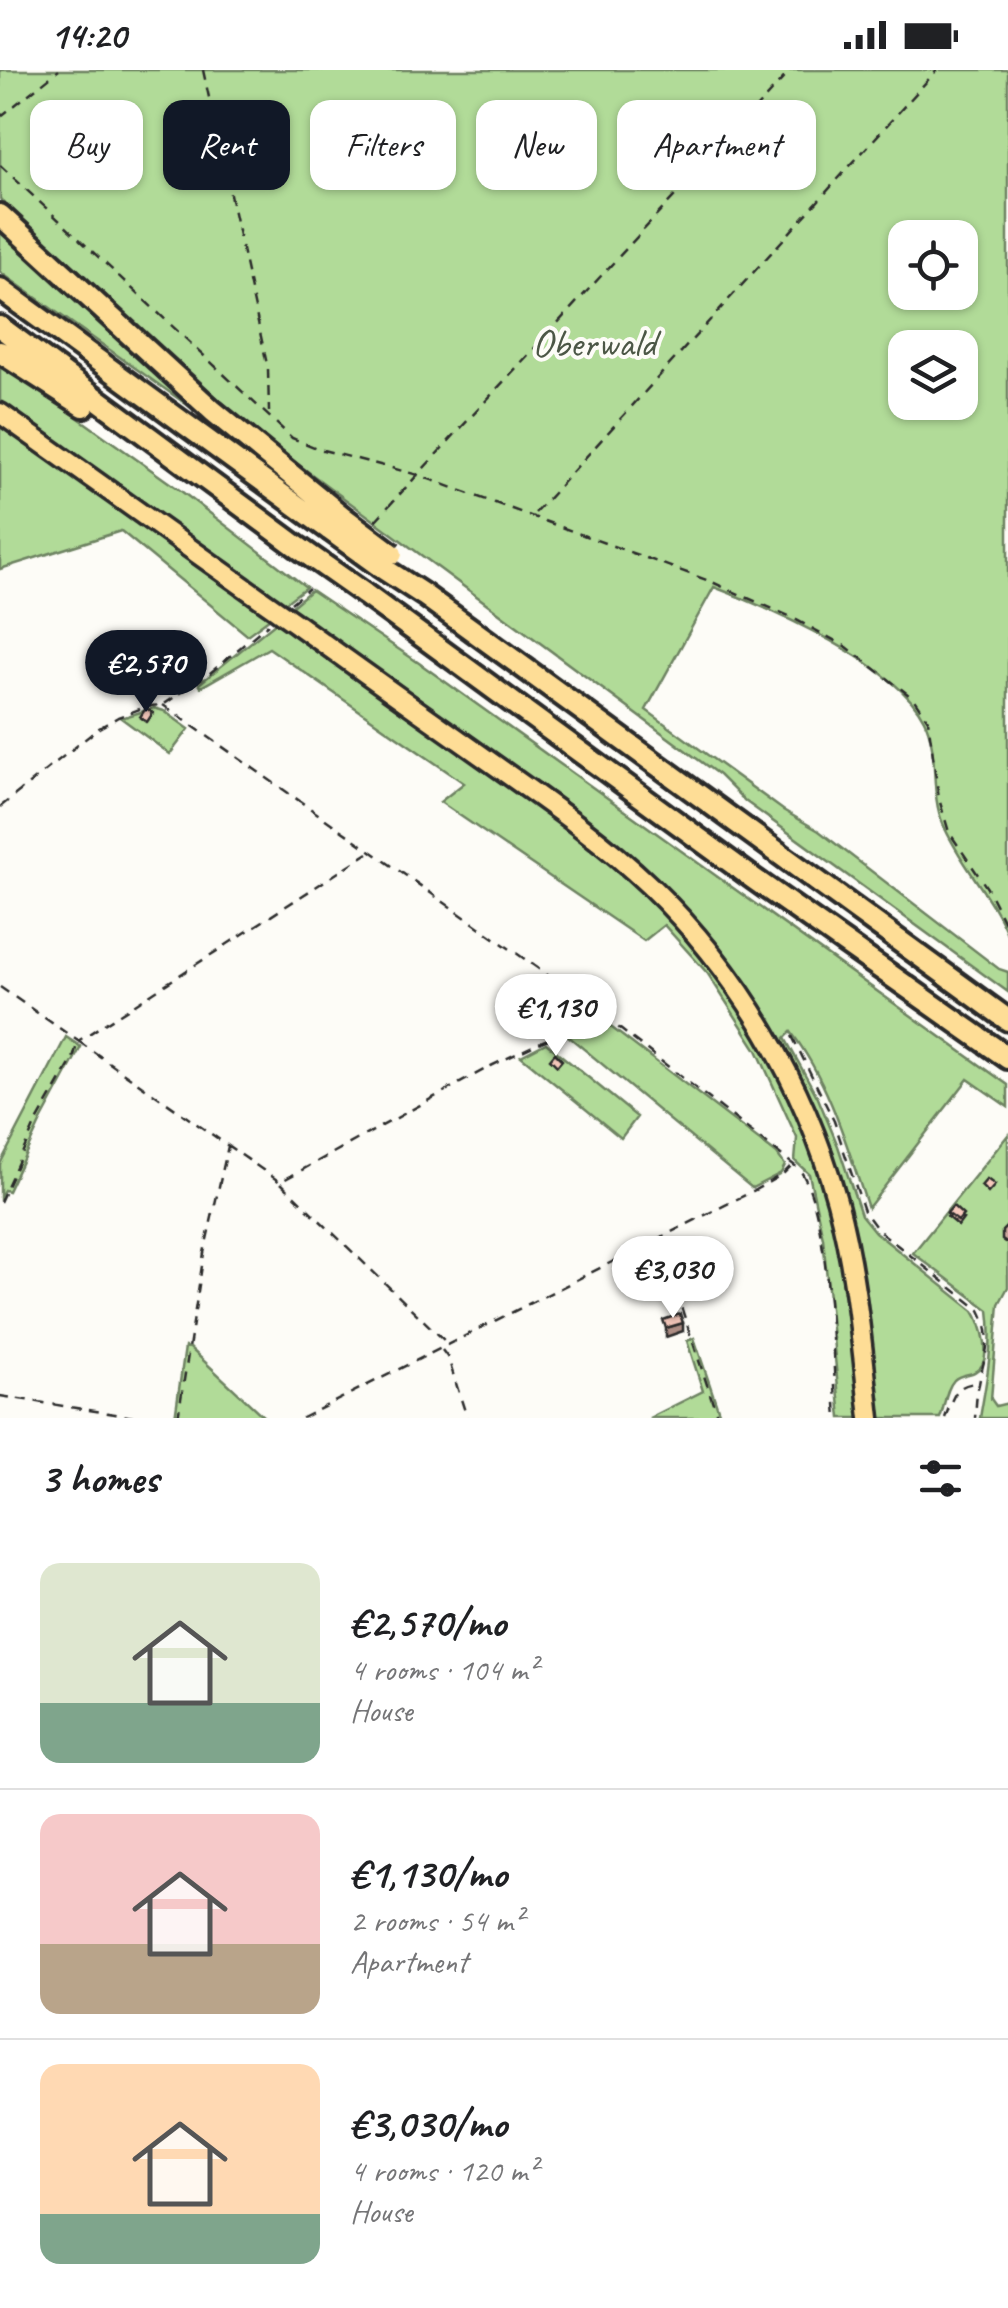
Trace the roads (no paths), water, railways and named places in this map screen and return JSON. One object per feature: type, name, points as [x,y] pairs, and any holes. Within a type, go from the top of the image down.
[{"type":"highway","points":[[0,215],[337,524]]},
{"type":"highway","points":[[0,289],[337,524],[386,560],[424,595],[1008,1020]]},
{"type":"highway","points":[[0,328],[754,879],[1008,1058]]},
{"type":"highway","points":[[0,352],[93,412],[114,414]]},
{"type":"main road","points":[[0,414],[562,812],[649,885],[719,963],[789,1075],[828,1172],[854,1282],[870,1418]]},
{"type":"park label","name":"Oberwald","points":[[594,342]]}]
